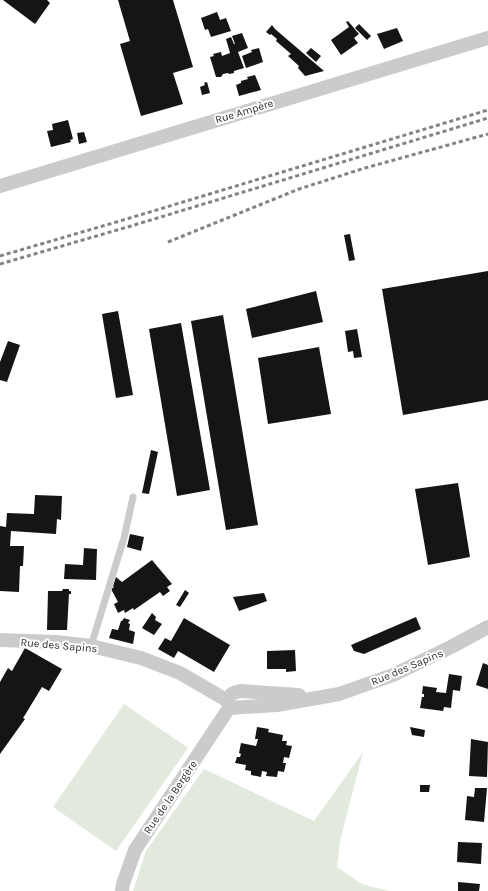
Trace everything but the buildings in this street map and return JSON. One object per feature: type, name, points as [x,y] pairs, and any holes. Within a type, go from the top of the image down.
[{"type":"street","name":"Rue Ampère","points":[[0,186],[488,38]]},
{"type":"street","name":"Rue des Sapins","points":[[0,640],[56,642],[91,646],[141,658],[180,673],[228,705],[277,705],[338,694],[392,675],[488,628]]},
{"type":"street","name":"Rue de la Bergère","points":[[122,891],[135,850],[228,705]]},
{"type":"lane","points":[[91,646],[124,538],[134,497]]},
{"type":"shaded area","points":[[124,704],[188,748],[116,851],[53,807]]},
{"type":"shaded area","points":[[363,752],[340,841],[337,867],[362,884],[389,891],[133,891],[146,851],[204,769],[314,821]]},
{"type":"railway","points":[[0,256],[488,110]]},
{"type":"railway","points":[[0,264],[488,118]]},
{"type":"railway","points":[[168,242],[299,189],[365,168],[488,134]]}]
